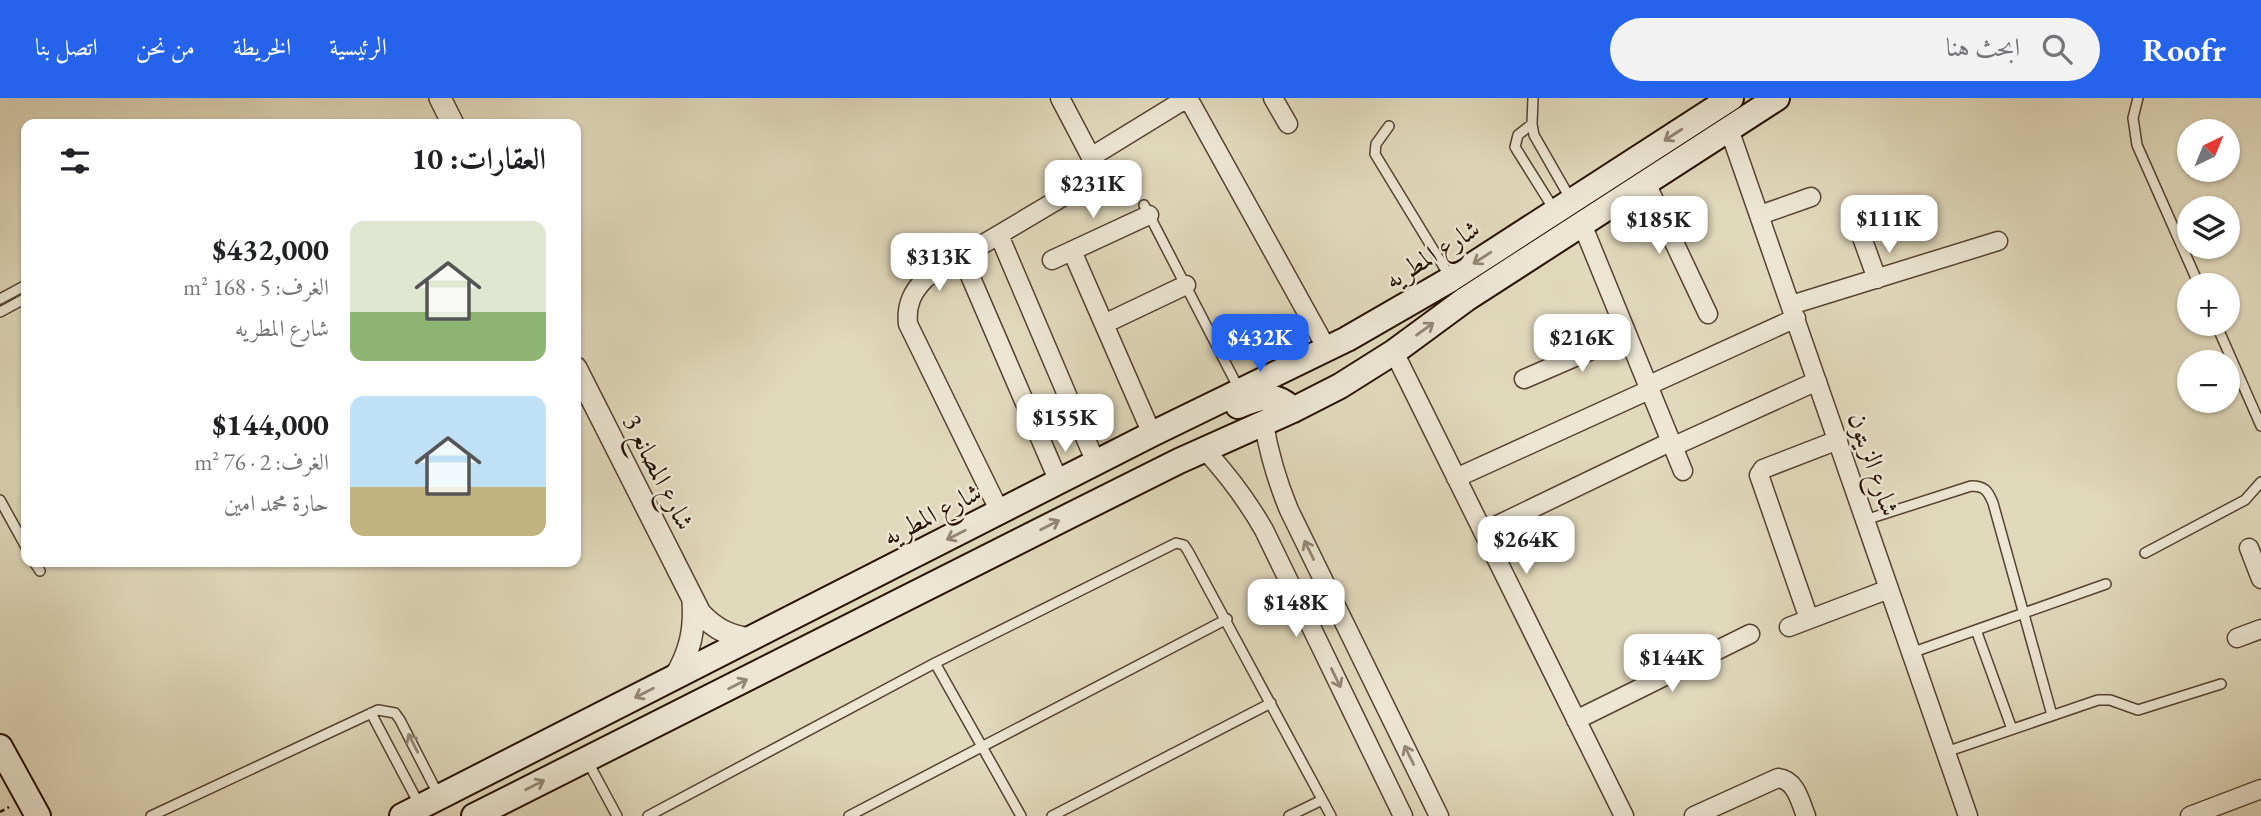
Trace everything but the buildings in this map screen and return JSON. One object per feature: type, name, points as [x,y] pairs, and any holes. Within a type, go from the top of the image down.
[{"type":"main road","name":"شارع المطريه","points":[[421,807],[1152,434],[1367,328],[1451,279],[1731,98]]},
{"type":"main road","points":[[474,816],[1069,516],[1340,386],[1394,352],[1466,299],[1777,98]]},
{"type":"main road","points":[[1324,351],[1321,361],[1328,376],[1340,386]]},
{"type":"main road","points":[[1196,412],[1213,417],[1264,396],[1281,400],[1293,410]]},
{"type":"main road","points":[[0,747],[38,816]]},
{"type":"street","points":[[440,98],[450,119]]},
{"type":"street","points":[[1000,512],[908,324],[907,312],[910,299],[926,278],[1086,183],[1093,170],[1091,157],[1060,98]]},
{"type":"street","points":[[1091,157],[1188,98],[1324,351]]},
{"type":"street","points":[[1273,98],[1288,124]]},
{"type":"street","name":"شارع الزيتون","points":[[1729,129],[1968,816]]},
{"type":"street","points":[[1646,183],[1708,314]]},
{"type":"street","points":[[1760,215],[1811,197]]},
{"type":"street","points":[[1052,260],[1147,210]]},
{"type":"street","points":[[1856,221],[1877,279]]},
{"type":"street","points":[[1582,224],[1683,471]]},
{"type":"street","points":[[999,235],[1096,463]]},
{"type":"street","points":[[1456,478],[1648,388],[1794,312],[1877,279],[1998,242]]},
{"type":"street","points":[[1072,251],[1152,434]]},
{"type":"street","points":[[962,257],[1059,482]]},
{"type":"street","points":[[1104,324],[1186,285]]},
{"type":"street","points":[[1524,379],[1626,335]]},
{"type":"street","points":[[1394,352],[1623,816]]},
{"type":"street","name":"شارع المصانع 3","points":[[581,378],[700,613],[716,628],[736,637],[751,639]]},
{"type":"street","points":[[1483,532],[1671,444],[1817,381]]},
{"type":"street","points":[[1264,424],[1271,461],[1289,510],[1439,816]]},
{"type":"street","points":[[1809,619],[1759,475],[1763,469],[1838,440]]},
{"type":"street","points":[[1205,450],[1241,492],[1264,530],[1403,816]]},
{"type":"street","points":[[2249,548],[2261,579]]},
{"type":"street","points":[[1789,627],[1889,589]]},
{"type":"street","name":"شارع المصانع 3","points":[[676,677],[693,633],[693,601]]},
{"type":"street","points":[[2237,638],[2261,629]]},
{"type":"street","points":[[1576,720],[1750,634]]},
{"type":"street","points":[[1695,816],[1778,778],[1784,778],[1794,787],[1807,816]]},
{"type":"street","points":[[2201,814],[2261,789]]},
{"type":"lane","points":[[1533,98],[1534,135],[1563,206]]},
{"type":"lane","points":[[2138,98],[2133,118],[2137,145],[2194,273]]},
{"type":"lane","points":[[1532,124],[1518,135],[1515,147],[1563,206]]},
{"type":"lane","points":[[1390,127],[1376,144],[1375,154],[1451,279]]},
{"type":"lane","points":[[1147,210],[1240,390]]},
{"type":"lane","points":[[0,299],[21,288]]},
{"type":"lane","points":[[0,312],[21,301]]},
{"type":"lane","points":[[2221,336],[2261,426]]},
{"type":"lane","points":[[2145,553],[2245,500],[2261,482]]},
{"type":"lane","points":[[1865,520],[1971,485],[1988,491],[2052,715]]},
{"type":"lane","points":[[0,500],[21,538]]},
{"type":"lane","points":[[648,816],[936,663],[1176,543],[1184,545],[1227,619],[1331,816]]},
{"type":"lane","points":[[37,567],[40,571]]},
{"type":"lane","points":[[1911,653],[2106,584]]},
{"type":"lane","points":[[849,816],[1227,619]]},
{"type":"lane","points":[[1976,630],[2011,729]]},
{"type":"lane","points":[[936,663],[1021,816]]},
{"type":"lane","points":[[1946,752],[2098,700],[2110,700],[2138,710],[2221,684]]},
{"type":"lane","points":[[1052,816],[1272,703]]},
{"type":"lane","points":[[150,816],[371,713],[387,710],[400,719],[421,807]]},
{"type":"lane","points":[[371,713],[421,807]]},
{"type":"lane","points":[[586,760],[617,816]]},
{"type":"lane","points":[[1289,816],[1322,800]]}]
